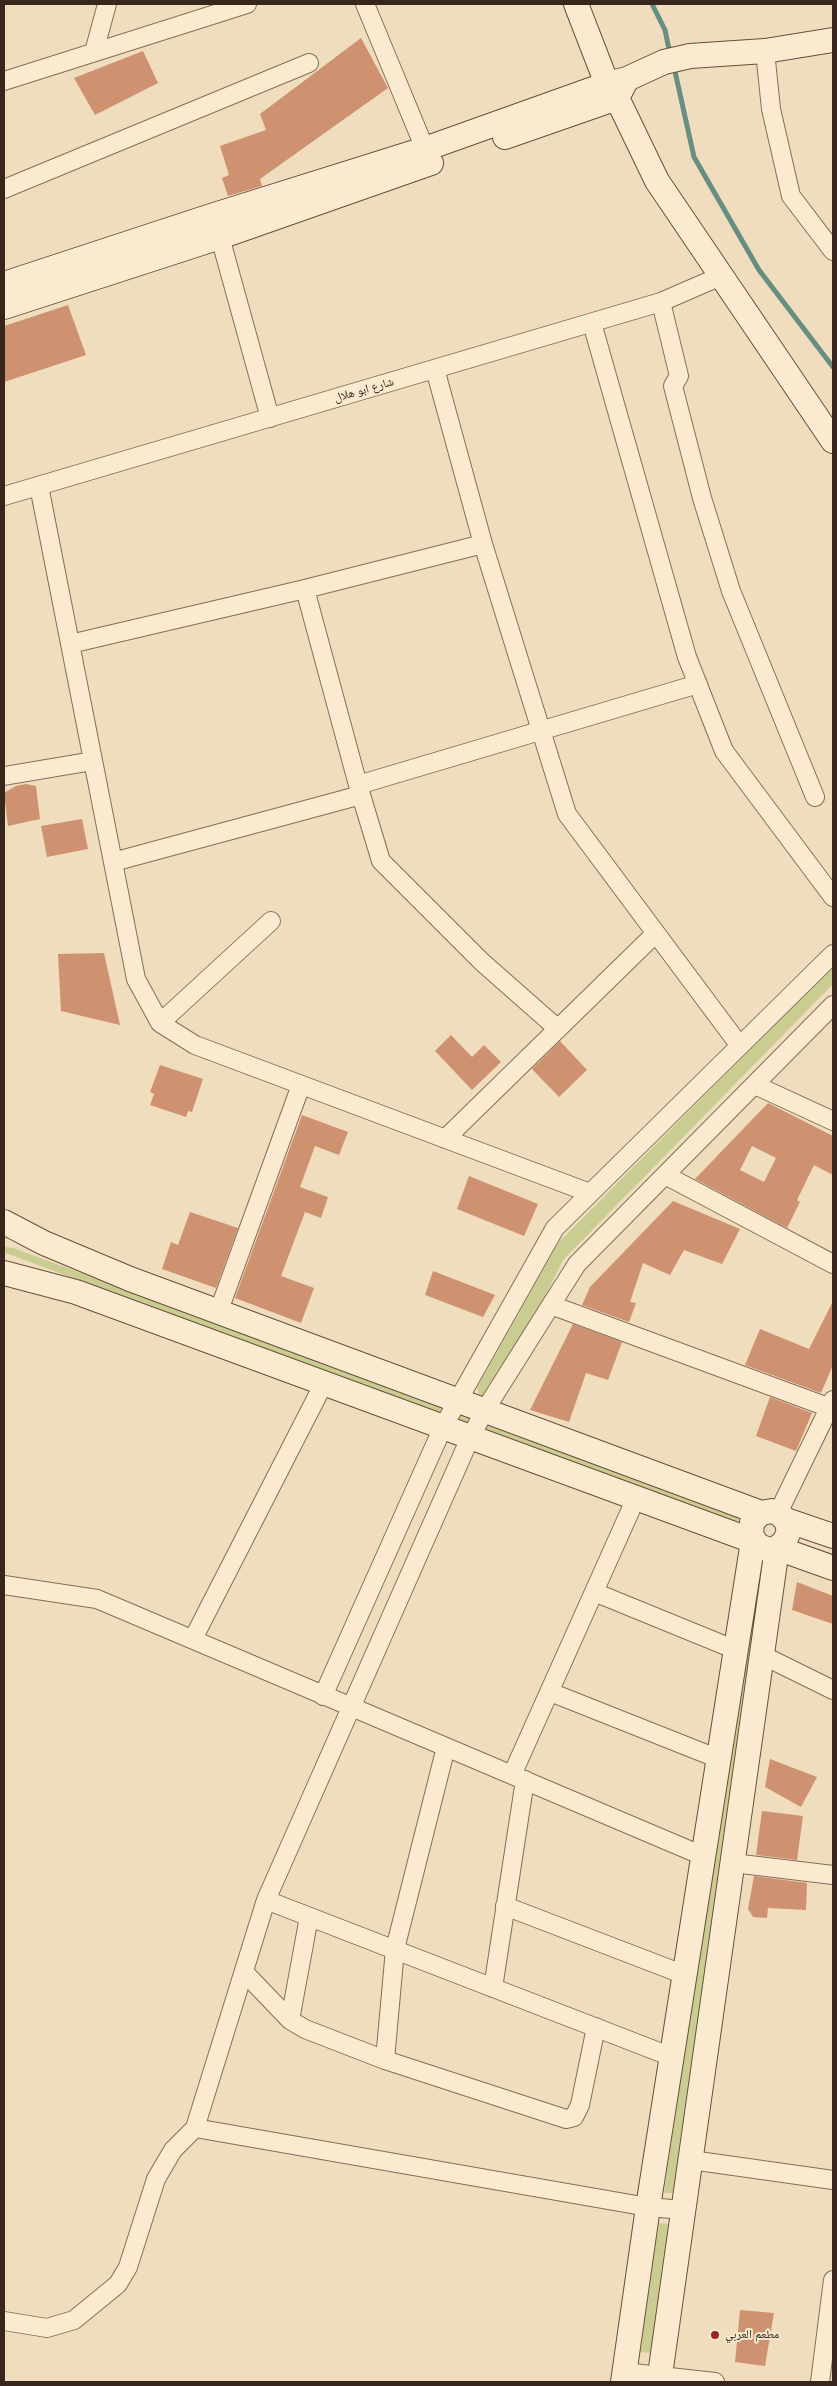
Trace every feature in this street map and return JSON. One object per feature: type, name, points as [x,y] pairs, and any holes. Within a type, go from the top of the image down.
[{"type":"main road","points":[[576,4],[617,87],[657,182],[833,441]]},
{"type":"main road","points":[[4,307],[220,237],[617,87],[664,62],[690,56],[765,51],[833,40]]},
{"type":"main road","points":[[4,284],[617,87]]},
{"type":"main road","points":[[4,1222],[44,1243],[130,1280],[833,1536]]},
{"type":"main road","points":[[4,1273],[76,1292],[753,1541],[764,1549],[776,1548],[833,1568]]},
{"type":"main road","points":[[624,2377],[648,2207],[753,1541],[750,1528],[756,1517],[775,1515],[788,1525],[786,1542],[776,1548]]},
{"type":"main road","points":[[660,2378],[776,1548]]},
{"type":"street","points":[[94,52],[107,4]]},
{"type":"street","points":[[4,81],[247,4]]},
{"type":"street","points":[[364,4],[425,149]]},
{"type":"street","points":[[765,51],[771,109],[792,196],[833,250]]},
{"type":"street","points":[[4,189],[308,63]]},
{"type":"street","points":[[220,237],[270,418]]},
{"type":"street","name":"شارع ابو هلال","points":[[4,496],[661,302],[721,276]]},
{"type":"street","points":[[661,302],[679,376],[673,386],[705,507],[731,591],[815,797]]},
{"type":"street","points":[[592,323],[687,658],[724,751],[833,896]]},
{"type":"street","points":[[435,369],[484,544],[568,814],[740,1046]]},
{"type":"street","points":[[39,486],[136,978],[160,1023],[195,1045],[590,1193]]},
{"type":"street","points":[[70,644],[484,544]]},
{"type":"street","points":[[305,588],[359,790],[381,861],[482,962],[558,1029]]},
{"type":"street","points":[[113,862],[359,790],[542,730],[698,684]]},
{"type":"street","points":[[4,776],[93,761]]},
{"type":"street","points":[[160,1023],[271,921]]},
{"type":"street","points":[[446,1139],[656,933]]},
{"type":"street","points":[[323,1696],[443,1427],[544,1244],[555,1228],[833,954]]},
{"type":"street","points":[[4,2321],[47,2328],[74,2320],[118,2284],[128,2268],[156,2179],[173,2150],[195,2128],[266,1900],[470,1438],[485,1410],[551,1305],[577,1264],[833,1006]]},
{"type":"street","points":[[218,1313],[301,1085]]},
{"type":"street","points":[[755,1085],[833,1121]]},
{"type":"street","points":[[665,1175],[833,1264]]},
{"type":"street","points":[[551,1305],[832,1406],[775,1515]]},
{"type":"street","points":[[193,1640],[324,1383]]},
{"type":"street","points":[[493,1988],[505,1906],[519,1777],[550,1692],[636,1498]]},
{"type":"street","points":[[4,1585],[97,1598],[323,1696],[352,1706],[703,1856]]},
{"type":"street","points":[[594,1592],[736,1650]]},
{"type":"street","points":[[762,1656],[833,1690]]},
{"type":"street","points":[[550,1692],[719,1759]]},
{"type":"street","points":[[385,2060],[395,1950],[446,1747]]},
{"type":"street","points":[[733,1863],[833,1875]]},
{"type":"street","points":[[266,1900],[672,2057]]},
{"type":"street","points":[[505,1906],[685,1975]]},
{"type":"street","points":[[290,2020],[309,1917]]},
{"type":"street","points":[[244,1972],[290,2020],[305,2029],[385,2060],[566,2119],[574,2117],[580,2105],[596,2028]]},
{"type":"street","points":[[195,2128],[648,2207],[684,2210]]},
{"type":"street","points":[[691,2160],[833,2180]]},
{"type":"street","points":[[820,2382],[833,2280]]},
{"type":"street","points":[[624,2377],[715,2382]]},
{"type":"green space","points":[[833,966],[833,984],[563,1260],[495,1397],[490,1401],[480,1396],[477,1388],[559,1242]]},
{"type":"green space","points":[[4,1247],[13,1248],[740,1514],[737,1522],[6,1253]]},
{"type":"green space","points":[[757,1584],[763,1593],[673,2193],[664,2193],[752,1589]]},
{"type":"green space","points":[[659,2223],[669,2224],[651,2353],[640,2352]]},
{"type":"building","points":[[361,38],[388,88],[260,179],[262,186],[228,196],[222,178],[229,175],[220,146],[266,130],[260,114]]},
{"type":"building","points":[[143,51],[158,83],[95,115],[74,78]]},
{"type":"building","points":[[68,305],[86,355],[4,382],[4,326]]},
{"type":"building","points":[[26,784],[36,786],[40,819],[8,826],[4,793],[16,786]]},
{"type":"building","points":[[82,819],[88,849],[47,857],[41,826]]},
{"type":"building","points":[[104,953],[120,1025],[61,1011],[58,954]]},
{"type":"building","points":[[451,1035],[472,1057],[484,1045],[501,1062],[472,1090],[435,1051]]},
{"type":"building","points":[[560,1041],[587,1070],[559,1097],[532,1069]]},
{"type":"building","points":[[160,1065],[203,1079],[192,1112],[188,1111],[186,1117],[150,1105],[154,1094],[150,1092]]},
{"type":"building","points":[[768,1103],[833,1136],[833,1175],[814,1165],[797,1200],[800,1202],[787,1228],[695,1179]],"holes":[[[752,1146],[776,1158],[764,1182],[740,1170]]]},
{"type":"building","points":[[302,1115],[348,1132],[339,1155],[315,1146],[300,1187],[328,1197],[321,1218],[305,1212],[281,1276],[314,1288],[301,1323],[235,1298]]},
{"type":"building","points":[[469,1176],[538,1204],[524,1236],[457,1209]]},
{"type":"building","points":[[673,1201],[740,1229],[722,1264],[684,1250],[670,1275],[643,1263],[630,1302],[636,1303],[629,1322],[582,1305],[590,1287]]},
{"type":"building","points":[[190,1212],[238,1228],[216,1288],[162,1269],[171,1242],[178,1245]]},
{"type":"building","points":[[433,1271],[495,1295],[483,1317],[425,1295]]},
{"type":"building","points":[[833,1301],[833,1365],[821,1393],[745,1365],[760,1329],[809,1349]]},
{"type":"building","points":[[573,1324],[622,1342],[608,1380],[586,1373],[569,1422],[530,1410]]},
{"type":"building","points":[[770,1397],[812,1413],[796,1451],[756,1436]]},
{"type":"building","points":[[797,1582],[833,1596],[833,1624],[792,1610]]},
{"type":"building","points":[[770,1759],[817,1777],[801,1807],[765,1787]]},
{"type":"building","points":[[762,1811],[803,1816],[797,1860],[756,1855]]},
{"type":"building","points":[[754,1876],[807,1883],[806,1910],[768,1908],[767,1918],[753,1917],[748,1909]]},
{"type":"building","points":[[740,2310],[774,2313],[765,2366],[735,2362]]},
{"type":"waterway","points":[[652,4],[665,30],[670,54]]},
{"type":"waterway","points":[[674,67],[694,157],[759,270],[833,367]]},
{"type":"place","name":"مطعم العربي","points":[[715,2335]]}]
